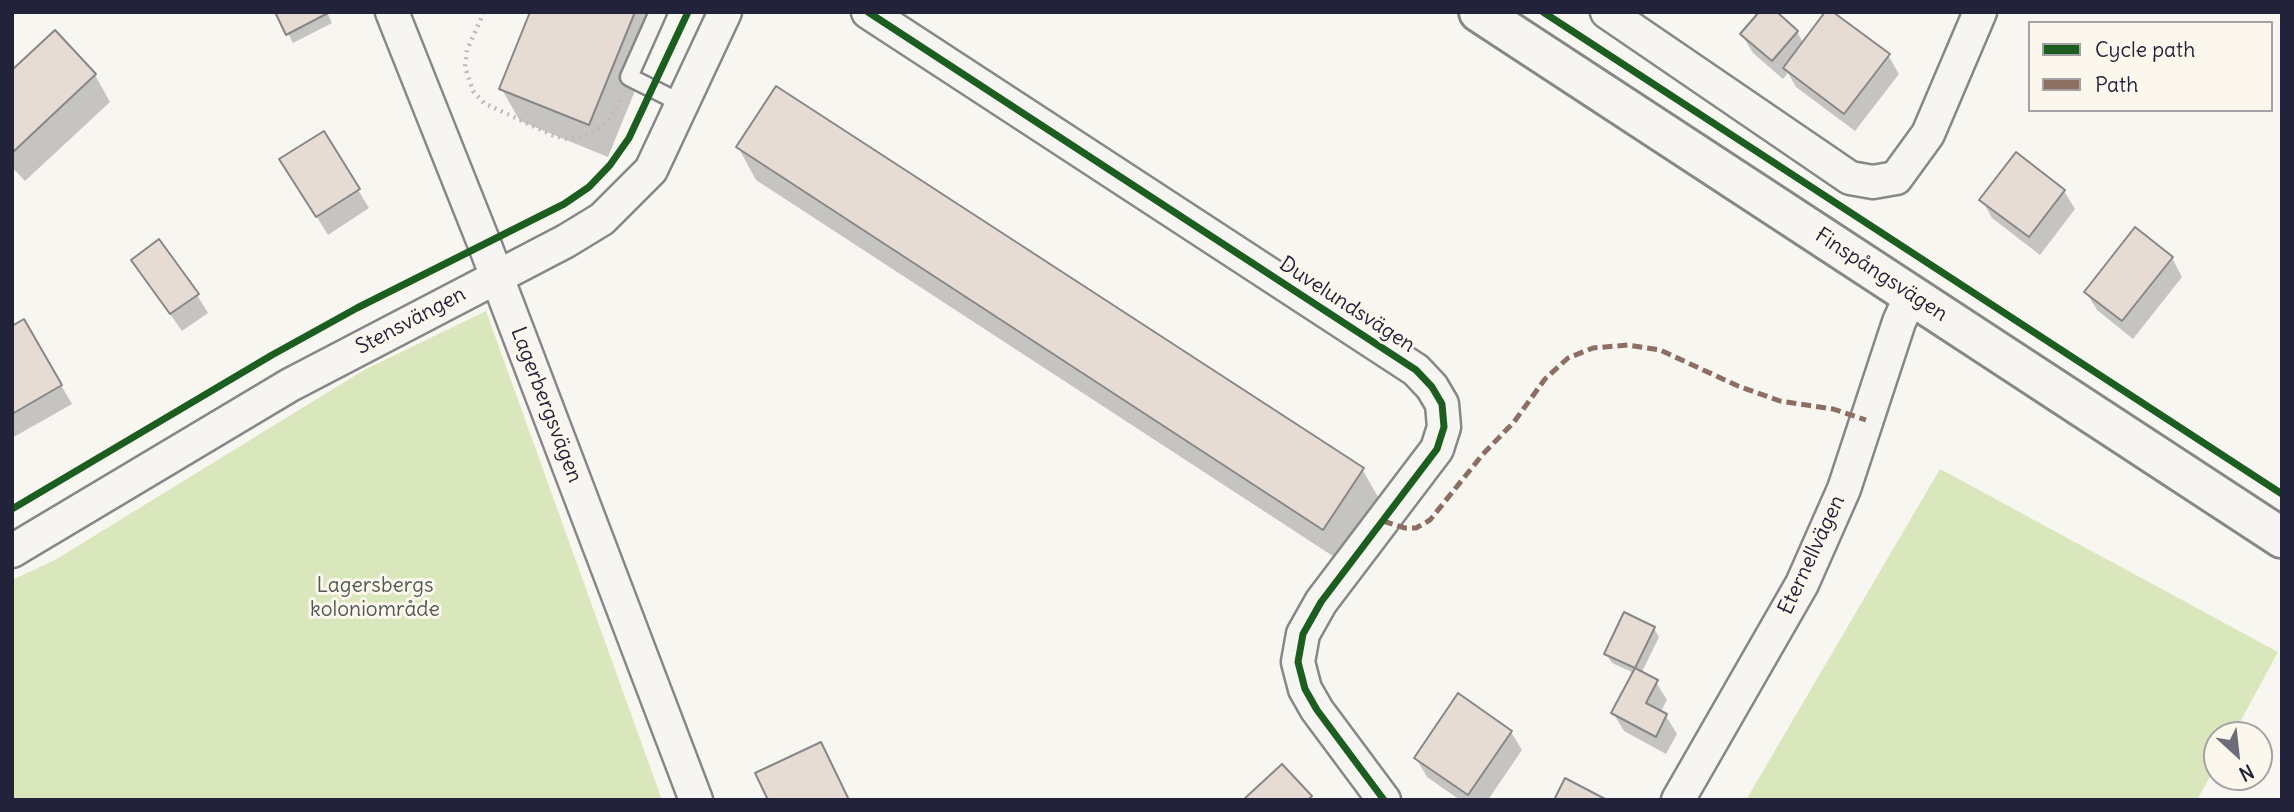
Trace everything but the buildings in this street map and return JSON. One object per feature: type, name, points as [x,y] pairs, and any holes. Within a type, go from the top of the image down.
[{"type":"main road","name":"Finspångsvägen","points":[[1479,12],[2282,538]]},
{"type":"street","name":"Lagerbergsvägen","points":[[392,12],[497,275],[696,800]]},
{"type":"street","name":"Stensvängen","points":[[12,551],[290,385],[566,241],[602,219],[628,197],[651,170],[725,12]]},
{"type":"street","name":"Duvelundsvägen","points":[[868,12],[1416,370],[1432,387],[1442,404],[1444,426],[1437,449],[1321,602],[1303,634],[1298,662],[1305,689],[1317,710],[1384,800]]},
{"type":"street","points":[[1607,12],[1850,178],[1872,182],[1896,178],[1928,134],[1980,12]]},
{"type":"street","name":"Eternellvägen","points":[[1678,800],[1802,584],[1844,489],[1899,322],[1911,295]]},
{"type":"lane","points":[[658,12],[629,77],[683,104]]},
{"type":"path","points":[[484,12],[467,50],[465,67],[473,91],[484,103],[552,135],[568,139],[583,137],[607,124],[616,112],[629,77]]},
{"type":"green space","name":"Lagersbergs koloniområde","points":[[486,311],[662,800],[12,800],[12,580],[55,560],[364,370]]},
{"type":"green space","points":[[1940,469],[2278,652],[2241,721],[2203,721],[2203,789],[2197,800],[1746,800]]},
{"type":"marked path","points":[[1383,521],[1405,528],[1416,528],[1430,520],[1483,454],[1514,422],[1545,379],[1568,358],[1593,348],[1628,345],[1660,350],[1738,386],[1780,401],[1833,409],[1866,420]]},
{"type":"cycle path","points":[[12,509],[272,355],[357,308],[564,204],[589,187],[610,165],[629,138],[688,12]]},
{"type":"cycle path","points":[[868,12],[1416,370],[1432,387],[1442,404],[1444,427],[1437,449],[1321,602],[1303,634],[1298,662],[1305,689],[1317,710],[1384,800]]},
{"type":"cycle path","points":[[1543,12],[2282,494]]}]
